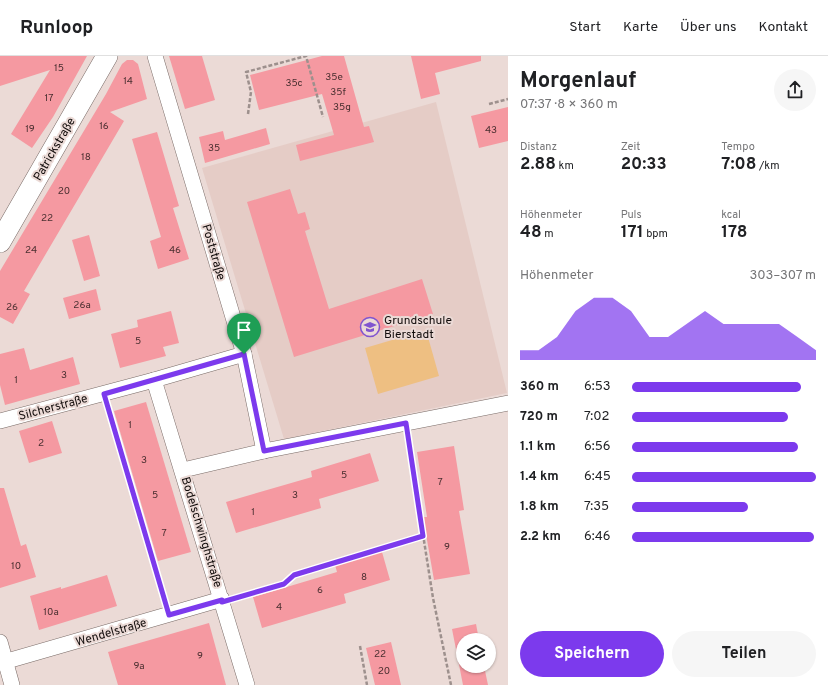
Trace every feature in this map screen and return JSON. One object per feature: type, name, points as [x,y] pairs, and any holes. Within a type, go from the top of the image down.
[{"type":"main road","name":"Patrickstraße","points":[[0,242],[107,56]]},
{"type":"street","name":"Poststraße","points":[[155,56],[244,354],[264,451]]},
{"type":"street","name":"Silcherstraße","points":[[0,421],[104,394],[244,354]]},
{"type":"street","name":"Bodelschwinghstraße","points":[[154,380],[183,470],[247,685]]},
{"type":"street","points":[[183,470],[264,451],[508,403]]},
{"type":"street","name":"Wendelstraße","points":[[3,663],[222,601]]},
{"type":"street","points":[[0,642],[3,663],[12,685]]},
{"type":"path","points":[[248,114],[250,92],[246,72],[306,56],[323,117]]},
{"type":"path","points":[[489,104],[508,99]]},
{"type":"path","points":[[104,394],[169,615]]},
{"type":"path","points":[[406,423],[433,598],[451,685]]},
{"type":"path","points":[[222,601],[284,584],[294,575],[423,536]]},
{"type":"path","points":[[360,646],[367,685]]},
{"type":"shaded area","name":"Grundschule Bierstadt","points":[[436,102],[507,393],[284,439],[202,168]]},
{"type":"shaded area","points":[[426,330],[439,376],[378,394],[365,348]]},
{"type":"building","points":[[0,56],[87,56],[53,117],[32,148],[11,134],[50,70],[0,86]]},
{"type":"building","points":[[169,56],[202,56],[215,100],[185,109]]},
{"type":"building","points":[[322,56],[344,56],[364,127],[369,126],[374,142],[300,161],[296,145],[334,135],[322,94],[259,110],[250,75]]},
{"type":"building","points":[[411,56],[481,56],[481,61],[435,73],[440,94],[421,99]]},
{"type":"building","points":[[127,60],[133,60],[138,64],[147,99],[110,112],[124,121],[24,291],[30,294],[13,324],[0,317],[0,271],[106,94],[122,64]]},
{"type":"building","points":[[508,107],[508,141],[479,148],[471,116]]},
{"type":"building","points":[[266,128],[270,144],[205,163],[199,137],[223,131],[225,140]]},
{"type":"building","points":[[157,132],[179,206],[173,208],[189,259],[158,269],[150,241],[161,237],[132,139]]},
{"type":"building","points":[[290,189],[298,214],[305,212],[310,229],[305,231],[329,309],[422,279],[433,314],[294,357],[247,202]]},
{"type":"building","points":[[89,235],[100,276],[84,281],[72,240]]},
{"type":"building","points":[[96,289],[101,310],[69,319],[63,298]]},
{"type":"building","points":[[171,311],[179,343],[163,347],[166,356],[120,368],[111,334],[138,327],[137,320]]},
{"type":"building","points":[[24,348],[30,370],[73,357],[80,384],[5,405],[0,385],[0,354]]},
{"type":"building","points":[[146,402],[191,552],[158,561],[114,411]]},
{"type":"building","points":[[52,421],[62,453],[29,463],[19,431]]},
{"type":"building","points":[[454,446],[464,510],[459,511],[470,574],[434,580],[423,517],[427,517],[417,452]]},
{"type":"building","points":[[370,453],[379,481],[319,499],[321,508],[236,533],[226,502],[312,477],[311,471]]},
{"type":"building","points":[[0,488],[4,488],[21,546],[26,544],[36,577],[0,588]]},
{"type":"building","points":[[382,552],[390,580],[344,594],[346,603],[262,628],[253,597],[337,572],[335,565]]},
{"type":"building","points":[[107,575],[117,606],[39,630],[30,596],[61,587],[61,589]]},
{"type":"building","points":[[209,623],[226,685],[118,685],[108,652]]},
{"type":"building","points":[[476,624],[478,633],[456,633],[456,649],[452,629]]},
{"type":"building","points":[[391,642],[401,685],[375,685],[366,648]]},
{"type":"building","points":[[461,673],[485,673],[488,685],[463,685]]},
{"type":"place","name":"Grundschule Bierstadt","points":[[370,327]]},
{"type":"route","points":[[244,354],[264,451],[406,423],[423,536],[294,575],[284,584],[222,602],[222,600],[169,615],[104,394],[244,354]]}]
